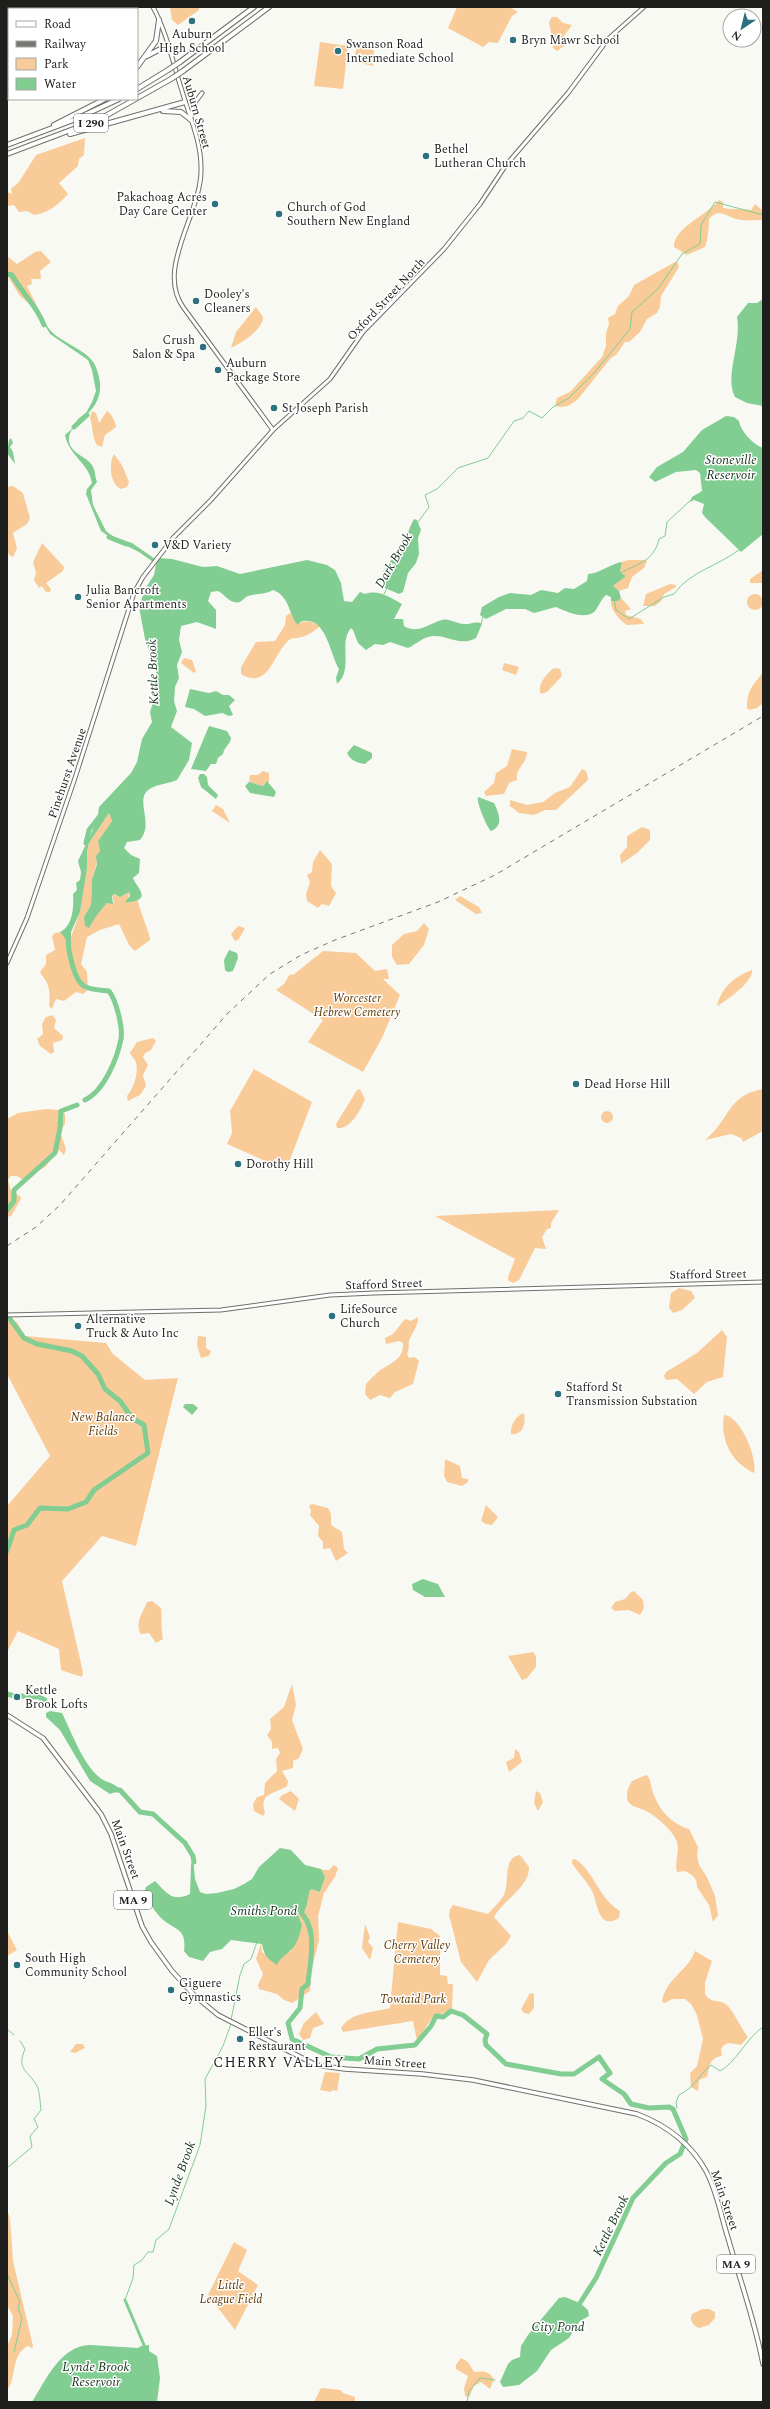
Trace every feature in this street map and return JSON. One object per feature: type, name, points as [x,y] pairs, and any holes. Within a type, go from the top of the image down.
[{"type":"highway","points":[[138,88],[180,62],[254,7]]},
{"type":"highway","name":"I 290","points":[[138,98],[183,71],[269,7]]},
{"type":"highway","points":[[138,65],[156,41],[159,20]]},
{"type":"highway","points":[[138,65],[154,51],[168,45]]},
{"type":"highway","points":[[31,136],[103,100]]},
{"type":"highway","name":"I 290","points":[[7,144],[82,117],[117,100]]},
{"type":"highway","name":"I 290","points":[[7,154],[49,140],[100,119],[134,100]]},
{"type":"highway","points":[[49,140],[185,102]]},
{"type":"highway","points":[[150,112],[175,110],[185,114],[191,120]]},
{"type":"highway","name":"Main Street","points":[[7,1715],[41,1736],[101,1814],[111,1834],[142,1926],[151,1942],[166,1964],[195,1996],[214,2013],[314,2064],[345,2069],[422,2074],[473,2080],[620,2110],[653,2120],[668,2129],[683,2141],[701,2163],[712,2184],[757,2333],[763,2364]]},
{"type":"main road","name":"Auburn Street","points":[[153,7],[168,45],[200,155],[201,179],[174,270],[174,290],[181,305],[273,430]]},
{"type":"main road","name":"Oxford Street North","points":[[150,566],[273,430],[330,378],[364,332],[412,284],[461,230],[506,164],[568,93],[609,37],[644,7]]},
{"type":"main road","points":[[191,120],[193,107],[202,93]]},
{"type":"main road","name":"Pinehurst Avenue","points":[[7,963],[33,900],[137,586],[150,566]]},
{"type":"main road","name":"Stafford Street","points":[[8,1315],[221,1310],[332,1295],[374,1292],[763,1282]]},
{"type":"green space","points":[[7,7],[54,7],[8,8],[7,32]]},
{"type":"green space","points":[[170,7],[199,7],[199,10],[178,25],[172,20]]},
{"type":"green space","points":[[457,7],[509,7],[518,12],[512,16],[498,43],[489,42],[483,47],[448,28]]},
{"type":"green space","points":[[552,17],[557,17],[563,23],[572,25],[561,40],[564,46],[557,51],[552,47],[559,41],[552,38],[549,22]]},
{"type":"green space","points":[[359,40],[367,43],[374,51],[373,66],[353,61]]},
{"type":"green space","points":[[320,42],[348,46],[343,89],[314,86]]},
{"type":"green space","points":[[85,138],[84,155],[79,159],[78,166],[59,183],[68,194],[60,202],[48,210],[34,215],[27,211],[19,212],[14,205],[7,206],[7,192],[12,194],[11,189],[19,182],[36,155]]},
{"type":"green space","points":[[719,200],[723,202],[723,208],[727,209],[751,210],[755,204],[763,211],[762,220],[739,220],[719,213],[709,219],[708,237],[705,247],[687,255],[674,247],[675,240],[685,227]]},
{"type":"green space","points":[[41,251],[51,262],[40,271],[41,279],[31,279],[32,284],[27,286],[38,308],[36,310],[20,296],[7,275],[7,256],[17,264],[35,252]]},
{"type":"green space","points":[[675,262],[678,263],[679,267],[661,296],[660,307],[657,313],[647,319],[640,332],[629,342],[625,342],[616,355],[611,358],[578,399],[567,406],[555,406],[557,398],[570,392],[602,357],[606,346],[606,333],[609,324],[608,318],[615,314],[618,306],[629,296],[634,285]]},
{"type":"green space","points":[[256,307],[263,317],[259,327],[251,336],[231,348],[236,332]]},
{"type":"green space","points":[[92,411],[96,413],[99,423],[107,411],[109,412],[116,425],[116,427],[105,435],[102,447],[97,445],[94,439],[90,418]]},
{"type":"green space","points":[[114,454],[122,465],[129,482],[127,487],[121,489],[114,482],[111,473],[111,462]]},
{"type":"green space","points":[[13,486],[23,493],[30,518],[27,524],[13,533],[17,548],[13,557],[9,555],[7,548],[7,487]]},
{"type":"green space","points":[[42,543],[64,567],[63,571],[46,583],[51,589],[50,592],[46,592],[42,586],[39,588],[34,580],[36,573],[33,562]]},
{"type":"green space","points":[[628,560],[647,561],[644,568],[632,577],[628,588],[619,591],[613,586],[626,576],[620,572],[622,562]]},
{"type":"green space","points":[[763,570],[763,583],[750,583],[750,579]]},
{"type":"green space","points":[[670,584],[676,585],[676,587],[664,594],[661,601],[655,606],[643,606],[646,594]]},
{"type":"green space","points":[[752,594],[758,594],[763,599],[761,608],[758,610],[752,610],[747,605],[747,599]]},
{"type":"green space","points":[[621,598],[631,609],[625,611],[626,615],[641,619],[644,624],[627,625],[621,621],[612,608],[611,601],[618,601]]},
{"type":"green space","points":[[292,612],[296,623],[310,621],[320,626],[314,631],[300,638],[289,640],[283,646],[270,668],[258,678],[250,678],[241,674],[241,667],[256,642],[275,641],[285,625],[286,616]]},
{"type":"green space","points":[[184,658],[192,660],[196,671],[194,673],[181,663]]},
{"type":"green space","points":[[504,663],[519,667],[516,675],[502,670]]},
{"type":"green space","points":[[554,668],[560,669],[562,676],[547,692],[541,694],[540,687],[545,676]]},
{"type":"green space","points":[[763,672],[763,703],[757,708],[749,710],[747,708],[747,702],[749,692]]},
{"type":"green space","points":[[512,749],[527,752],[525,760],[518,772],[517,780],[509,783],[504,794],[486,796],[484,792],[494,783],[496,773],[507,766]]},
{"type":"green space","points":[[582,769],[586,771],[588,778],[587,781],[556,810],[545,810],[534,815],[519,813],[510,806],[510,800],[527,805],[543,802],[555,793],[570,787]]},
{"type":"green space","points":[[263,771],[269,773],[269,782],[265,783],[263,786],[249,782],[250,775],[258,775]]},
{"type":"green space","points":[[216,805],[223,809],[230,823],[212,811]]},
{"type":"green space","points":[[109,813],[112,821],[98,841],[100,851],[92,879],[91,905],[84,917],[90,926],[95,916],[107,903],[114,903],[112,894],[120,897],[129,892],[128,903],[138,900],[150,940],[135,951],[129,945],[119,924],[100,930],[87,937],[81,964],[87,972],[88,990],[83,994],[76,992],[64,1001],[56,999],[52,1009],[49,1006],[50,994],[48,986],[40,972],[46,964],[46,955],[55,950],[52,936],[55,933],[60,932],[66,938],[68,945],[80,912],[87,869],[87,851],[89,843]]},
{"type":"green space","points":[[642,827],[650,830],[650,840],[637,853],[621,864],[620,855],[627,847],[627,836]]},
{"type":"green space","points":[[320,850],[332,864],[331,886],[336,893],[329,906],[322,904],[318,908],[307,901],[306,894],[310,882],[307,875],[312,872],[313,862]]},
{"type":"green space","points":[[460,896],[479,907],[482,913],[476,914],[455,900]]},
{"type":"green space","points":[[424,923],[429,929],[424,945],[409,964],[397,965],[392,957],[392,945],[404,934],[417,931]]},
{"type":"green space","points":[[238,926],[245,928],[239,939],[235,941],[231,934]]},
{"type":"green space","name":"Worcester Hebrew Cemetery","points":[[323,951],[356,953],[375,971],[387,969],[389,979],[383,979],[400,995],[382,1038],[363,1072],[308,1042],[323,1020],[276,990],[284,984],[290,974],[293,975]]},
{"type":"green space","points":[[752,970],[749,980],[727,1000],[717,1006],[725,988],[735,979]]},
{"type":"green space","points":[[52,1015],[56,1020],[54,1028],[63,1036],[62,1040],[53,1043],[54,1052],[51,1054],[40,1046],[37,1039],[43,1034],[42,1024],[46,1017]]},
{"type":"green space","points":[[153,1038],[156,1041],[151,1050],[145,1053],[143,1057],[148,1065],[143,1075],[146,1086],[140,1095],[128,1101],[127,1096],[133,1085],[137,1071],[136,1062],[130,1053],[137,1042]]},
{"type":"green space","points":[[254,1069],[312,1102],[286,1170],[227,1144],[232,1133],[230,1111]]},
{"type":"green space","points":[[360,1089],[365,1099],[358,1114],[351,1123],[342,1128],[337,1128],[336,1124],[357,1090]]},
{"type":"green space","points":[[763,1089],[763,1131],[743,1142],[741,1138],[731,1134],[705,1140],[720,1124],[735,1103],[751,1092]]},
{"type":"green space","points":[[46,1109],[59,1110],[65,1114],[65,1124],[60,1132],[66,1149],[64,1155],[59,1150],[45,1167],[29,1176],[26,1182],[17,1176],[11,1176],[8,1180],[11,1191],[20,1196],[21,1199],[11,1216],[7,1217],[7,1119],[18,1113]]},
{"type":"green space","points":[[605,1111],[609,1111],[613,1117],[609,1123],[605,1123],[601,1119],[601,1115]]},
{"type":"green space","points":[[559,1210],[551,1223],[551,1228],[547,1229],[542,1237],[546,1249],[535,1248],[519,1280],[513,1283],[508,1280],[508,1277],[515,1259],[435,1216]]},
{"type":"green space","points":[[679,1288],[691,1291],[695,1298],[682,1310],[673,1313],[669,1308],[671,1293]]},
{"type":"green space","points":[[418,1317],[416,1327],[409,1341],[407,1354],[409,1358],[415,1357],[419,1361],[413,1384],[395,1392],[390,1398],[380,1395],[370,1400],[365,1394],[366,1384],[379,1371],[397,1359],[402,1350],[403,1343],[399,1341],[386,1344],[385,1338],[393,1334],[405,1319],[411,1321]]},
{"type":"green space","name":"New Balance Fields","points":[[7,1321],[17,1322],[25,1336],[106,1343],[113,1354],[145,1380],[178,1378],[136,1546],[102,1536],[62,1581],[83,1672],[82,1677],[61,1670],[59,1649],[18,1631],[7,1652],[7,1506],[50,1456],[7,1374]]},
{"type":"green space","points":[[722,1330],[727,1337],[723,1377],[707,1382],[694,1394],[677,1379],[666,1380],[664,1376],[666,1372],[697,1353]]},
{"type":"green space","points":[[198,1336],[206,1337],[206,1348],[211,1351],[209,1356],[201,1358],[197,1345]]},
{"type":"green space","points":[[524,1413],[523,1428],[518,1433],[511,1434],[511,1428],[514,1421],[518,1416]]},
{"type":"green space","points":[[724,1415],[730,1417],[736,1423],[747,1439],[755,1467],[754,1473],[739,1463],[729,1449],[724,1433]]},
{"type":"green space","points":[[445,1459],[460,1466],[462,1478],[468,1479],[468,1482],[462,1486],[447,1482],[444,1476]]},
{"type":"green space","points":[[312,1504],[328,1508],[331,1514],[331,1525],[342,1532],[344,1549],[348,1553],[336,1561],[330,1548],[323,1549],[323,1542],[318,1536],[319,1526],[310,1515],[311,1511],[309,1506]]},
{"type":"green space","points":[[486,1505],[498,1517],[492,1525],[481,1521]]},
{"type":"green space","points":[[634,1591],[643,1600],[644,1608],[640,1615],[629,1610],[615,1611],[611,1608],[615,1602],[625,1599],[631,1592]]},
{"type":"green space","points":[[152,1601],[161,1608],[163,1639],[156,1643],[149,1633],[141,1634],[138,1626],[147,1602]]},
{"type":"green space","points":[[533,1652],[536,1656],[536,1667],[527,1678],[522,1680],[508,1656]]},
{"type":"green space","points":[[292,1684],[296,1705],[292,1720],[303,1749],[299,1758],[293,1761],[293,1768],[282,1771],[288,1781],[287,1786],[266,1797],[263,1806],[265,1813],[263,1816],[254,1811],[253,1804],[257,1797],[264,1795],[265,1783],[277,1771],[276,1759],[280,1753],[278,1748],[272,1749],[272,1742],[267,1735],[271,1729],[270,1719],[284,1707]]},
{"type":"green space","points":[[515,1749],[519,1752],[522,1762],[509,1772],[506,1762],[514,1758]]},
{"type":"green space","points":[[646,1775],[650,1779],[654,1796],[661,1809],[676,1823],[689,1829],[698,1847],[697,1855],[699,1865],[707,1877],[715,1896],[718,1915],[713,1922],[709,1905],[697,1887],[694,1877],[685,1871],[677,1872],[676,1864],[678,1846],[675,1837],[663,1823],[653,1815],[628,1802],[627,1792],[632,1781]]},
{"type":"green space","points":[[291,1791],[299,1799],[295,1811],[279,1799],[282,1795]]},
{"type":"green space","points":[[536,1791],[540,1793],[543,1802],[538,1811],[534,1803]]},
{"type":"green space","points":[[520,1855],[529,1867],[528,1874],[521,1887],[503,1905],[494,1917],[511,1936],[506,1944],[489,1960],[477,1982],[461,1962],[449,1915],[450,1909],[453,1905],[488,1914],[504,1895],[511,1860]]},
{"type":"green space","points":[[575,1859],[588,1871],[607,1900],[620,1911],[619,1918],[612,1921],[607,1921],[600,1914],[592,1891],[572,1863],[572,1860]]},
{"type":"green space","points":[[334,1865],[338,1868],[335,1877],[324,1893],[318,1916],[319,1940],[311,1972],[310,1991],[292,2003],[284,2000],[277,1994],[259,1989],[258,1985],[263,1974],[256,1959],[261,1943],[262,1952],[277,1964],[281,1957],[291,1951],[302,1925],[297,1915],[306,1909],[306,1902],[311,1889],[320,1892],[325,1877],[321,1870],[329,1870]]},
{"type":"green space","points":[[398,1922],[431,1929],[440,1936],[440,1975],[447,1976],[448,1984],[453,1984],[452,2009],[432,2018],[417,2041],[413,2021],[343,2032],[341,2028],[351,2018],[390,2008]]},
{"type":"green space","points":[[365,1924],[370,1937],[368,1942],[373,1948],[370,1960],[362,1948]]},
{"type":"green space","points":[[7,1931],[17,1950],[7,1956]]},
{"type":"green space","points":[[695,1951],[712,1961],[705,1983],[705,1994],[710,1999],[727,2005],[748,2037],[741,2045],[729,2043],[724,2045],[721,2049],[722,2056],[714,2059],[710,2064],[707,2077],[699,2080],[698,2091],[691,2087],[690,2073],[697,2066],[703,2039],[697,2015],[691,2004],[685,1999],[672,1999],[665,2003],[662,2002],[667,1987],[692,1958]]},
{"type":"green space","points":[[530,1993],[534,1994],[534,2008],[529,2014],[524,2013],[521,2009]]},
{"type":"green space","points":[[316,2012],[324,2024],[313,2028],[310,2038],[303,2040],[299,2034],[304,2023]]},
{"type":"green space","points":[[76,2044],[83,2044],[85,2048],[75,2053],[70,2052]]},
{"type":"green space","points":[[325,2072],[340,2073],[337,2091],[332,2090],[331,2092],[320,2090]]},
{"type":"green space","points":[[7,2209],[10,2219],[13,2261],[33,2346],[32,2348],[28,2346],[22,2350],[19,2355],[16,2361],[12,2380],[7,2390],[7,2346],[12,2335],[13,2316],[7,2305]]},
{"type":"green space","name":"Little League Field","points":[[234,2242],[247,2250],[238,2271],[258,2285],[235,2330],[208,2295]]},
{"type":"green space","points":[[702,2309],[709,2309],[715,2312],[715,2318],[709,2325],[699,2328],[692,2322],[691,2316]]},
{"type":"green space","points":[[461,2358],[468,2362],[474,2372],[486,2372],[492,2376],[494,2379],[490,2389],[481,2382],[474,2386],[469,2397],[465,2396],[464,2388],[468,2376],[456,2369],[456,2365]]},
{"type":"green space","points":[[321,2388],[341,2390],[343,2393],[355,2397],[355,2402],[314,2402]]},
{"type":"water","points":[[763,299],[763,406],[747,403],[735,397],[731,379],[737,338],[737,317],[748,303],[757,303]]},
{"type":"water","points":[[38,308],[50,330],[55,335],[87,355],[95,365],[100,381],[99,394],[89,413],[70,433],[69,441],[73,449],[93,467],[97,482],[91,490],[93,505],[106,531],[114,537],[132,543],[158,561],[160,558],[172,559],[203,567],[217,566],[240,574],[307,560],[327,565],[335,570],[341,583],[344,601],[352,602],[360,592],[365,594],[375,592],[384,594],[402,604],[394,619],[403,619],[404,626],[409,628],[419,629],[437,621],[445,620],[450,620],[461,624],[478,622],[482,624],[476,638],[470,640],[460,641],[433,636],[423,639],[408,648],[390,642],[383,645],[375,644],[366,650],[358,643],[351,628],[347,634],[346,641],[345,671],[337,684],[336,678],[339,669],[326,637],[321,629],[316,624],[309,621],[300,622],[298,625],[286,601],[279,593],[273,590],[267,593],[248,596],[241,602],[237,602],[230,600],[218,591],[211,592],[208,601],[216,610],[216,629],[197,622],[181,626],[179,640],[182,652],[177,665],[179,678],[175,687],[174,701],[177,711],[171,727],[192,743],[189,760],[177,780],[153,787],[147,791],[143,801],[145,820],[144,834],[140,840],[127,842],[124,848],[131,855],[140,859],[139,873],[133,878],[140,891],[141,897],[135,901],[125,902],[130,896],[129,892],[120,897],[114,894],[112,896],[113,904],[107,903],[89,928],[85,926],[84,917],[91,905],[92,879],[97,864],[96,856],[100,851],[98,841],[112,821],[109,813],[89,843],[87,851],[87,869],[80,912],[71,932],[71,946],[60,932],[68,925],[72,915],[73,894],[77,890],[76,883],[80,880],[81,872],[78,861],[97,821],[99,807],[131,773],[137,762],[142,739],[152,722],[150,712],[158,686],[155,666],[145,639],[139,607],[145,589],[154,575],[156,564],[139,552],[111,538],[101,531],[86,494],[87,489],[92,483],[90,476],[70,449],[65,435],[74,427],[78,419],[86,413],[92,402],[96,391],[92,370],[88,360],[50,334],[36,310]]},
{"type":"water","name":"Stoneville Reservoir","points":[[726,416],[734,417],[739,421],[742,429],[748,437],[755,444],[763,448],[763,534],[741,552],[705,517],[702,513],[704,504],[694,500],[690,502],[692,497],[702,491],[700,473],[696,470],[676,472],[655,482],[649,477],[657,467],[683,452],[702,430]]},
{"type":"water","points":[[11,438],[13,443],[10,447],[13,452],[15,464],[7,453],[9,440]]},
{"type":"water","points":[[414,519],[417,520],[421,530],[418,538],[419,554],[416,563],[408,573],[403,592],[399,594],[385,588],[382,581],[382,575],[387,565],[403,545]]},
{"type":"water","points":[[622,562],[620,572],[626,576],[613,586],[619,591],[621,598],[618,601],[611,601],[611,597],[606,595],[595,611],[591,614],[576,614],[556,607],[534,613],[525,609],[506,609],[486,619],[480,615],[482,607],[499,597],[510,593],[531,595],[541,590],[558,593],[565,588],[574,589],[587,581],[588,574],[592,574]]},
{"type":"water","points":[[190,689],[209,693],[216,691],[223,695],[229,695],[235,700],[229,706],[233,715],[229,716],[222,713],[205,716],[194,709],[185,707]]},
{"type":"water","points":[[209,726],[227,731],[231,738],[223,754],[218,758],[216,764],[211,764],[206,771],[191,769]]},
{"type":"water","points":[[354,745],[372,753],[372,758],[365,764],[352,759],[347,753]]},
{"type":"water","points":[[200,774],[204,774],[207,777],[208,785],[218,795],[216,799],[201,787],[198,778]]},
{"type":"water","points":[[267,781],[276,792],[274,797],[250,793],[245,786],[249,782],[263,786]]},
{"type":"water","points":[[478,797],[494,803],[499,823],[495,829],[491,831],[482,814],[478,803]]},
{"type":"water","points":[[229,950],[237,953],[238,958],[233,971],[228,972],[225,970],[224,960]]},
{"type":"water","points":[[185,1404],[193,1404],[198,1408],[192,1415],[183,1407]]},
{"type":"water","points":[[423,1579],[438,1584],[445,1597],[425,1597],[413,1590],[412,1584]]},
{"type":"water","points":[[50,1711],[62,1713],[78,1747],[93,1771],[101,1779],[115,1785],[120,1790],[110,1794],[90,1781],[60,1730],[46,1717],[46,1713]]},
{"type":"water","name":"Smiths Pond","points":[[280,1848],[291,1850],[305,1865],[321,1869],[325,1877],[320,1892],[311,1889],[304,1912],[297,1913],[302,1925],[298,1939],[295,1946],[281,1959],[277,1965],[266,1956],[262,1944],[231,1940],[222,1949],[210,1952],[203,1961],[189,1957],[184,1951],[184,1938],[182,1933],[161,1918],[144,1894],[146,1887],[155,1881],[166,1892],[174,1897],[190,1894],[191,1865],[193,1856],[195,1879],[200,1892],[206,1894],[234,1889],[252,1879],[259,1867]]},
{"type":"water","name":"City Pond","points":[[565,2297],[580,2303],[588,2310],[589,2316],[580,2321],[569,2338],[551,2350],[537,2371],[519,2385],[503,2387],[500,2382],[508,2364],[512,2360],[520,2357],[521,2346],[528,2335],[559,2298]]},
{"type":"water","name":"Lynde Brook Reservoir","points":[[90,2345],[138,2348],[149,2345],[149,2351],[157,2356],[160,2378],[157,2402],[32,2402],[55,2366],[62,2358],[70,2351],[79,2347]]},
{"type":"waterway","name":"Dark Brook","points":[[418,522],[429,507],[425,495],[437,489],[458,468],[488,458],[514,421],[523,418],[529,411],[542,418],[553,407],[569,398],[595,372],[630,329],[632,312],[658,289],[682,254],[700,244],[701,225],[715,202],[763,215]]},
{"type":"waterway","name":"Kettle Brook","points":[[7,274],[12,275],[41,318],[44,325]]},
{"type":"waterway","name":"Kettle Brook","points":[[74,427],[87,415]]},
{"type":"waterway","points":[[620,573],[639,564],[649,557],[657,546],[659,539],[665,536],[667,522],[691,500]]},
{"type":"waterway","name":"Kettle Brook","points":[[109,537],[126,544]]},
{"type":"waterway","points":[[614,600],[616,610],[629,619],[664,597],[674,594],[681,586],[696,574],[732,555],[740,549]]},
{"type":"waterway","name":"Dark Brook","points":[[384,594],[387,588]]},
{"type":"waterway","points":[[481,624],[483,617]]},
{"type":"waterway","name":"Kettle Brook","points":[[86,843],[89,830],[100,816]]},
{"type":"waterway","name":"Kettle Brook","points":[[68,939],[70,957],[77,978],[80,983],[86,987],[96,990],[109,991],[116,1007],[121,1028],[119,1047],[109,1074],[92,1096],[85,1100]]},
{"type":"waterway","name":"Kettle Brook","points":[[7,1210],[14,1201],[14,1190],[55,1153],[60,1128],[61,1111],[77,1105]]},
{"type":"waterway","name":"Kettle Brook","points":[[7,1315],[24,1338],[37,1344],[72,1351],[82,1356],[98,1374],[105,1389],[120,1401],[132,1418],[144,1425],[148,1453],[94,1490],[86,1502],[68,1509],[40,1508],[27,1525],[14,1530],[7,1551]]},
{"type":"waterway","name":"Kettle Brook","points":[[7,1694],[14,1696]]},
{"type":"waterway","name":"Kettle Brook","points":[[19,1696],[39,1697],[45,1700]]},
{"type":"waterway","name":"Kettle Brook","points":[[114,1790],[120,1790],[140,1812],[153,1814],[185,1843],[193,1856],[194,1862]]},
{"type":"waterway","name":"Kettle Brook","points":[[296,1908],[303,1915],[308,1924],[312,1943],[308,1984],[302,1989],[300,2008],[288,2023],[292,2039],[331,2057],[359,2059],[377,2049],[415,2045],[431,2026],[436,2016],[443,2017],[451,2011],[463,2015],[487,2034],[485,2040],[486,2045],[506,2064],[561,2074],[574,2074],[599,2057],[610,2073],[602,2079],[624,2094],[631,2104],[649,2108],[669,2107],[673,2109],[686,2139],[680,2154],[666,2163],[633,2198],[596,2278],[580,2303]]},
{"type":"waterway","name":"Lynde Brook","points":[[231,2020],[240,1975],[244,1964],[251,1959],[257,1942]]},
{"type":"waterway","name":"Lynde Brook","points":[[125,2300],[133,2278],[134,2265],[141,2261],[148,2252],[153,2252],[156,2240],[169,2229],[200,2145],[206,2106],[205,2079],[223,2046],[231,2024]]},
{"type":"waterway","points":[[677,2108],[676,2102],[679,2095],[693,2085],[711,2065],[720,2071],[726,2067],[751,2037],[763,2027]]},
{"type":"waterway","points":[[7,2029],[14,2035]]},
{"type":"waterway","points":[[7,2168],[32,2147],[30,2136],[38,2127],[34,2119],[41,2110],[37,2086],[22,2066],[25,2049],[20,2041]]},
{"type":"waterway","points":[[7,2274],[20,2302],[18,2308],[22,2318],[14,2352]]},
{"type":"waterway","name":"Lynde Brook","points":[[125,2300],[144,2345]]},
{"type":"waterway","name":"Kettle Brook","points":[[467,2402],[469,2391],[480,2378],[495,2380]]},
{"type":"railway","points":[[7,1246],[36,1227],[60,1205],[228,1013],[270,974],[301,955],[335,940],[438,902],[495,875],[763,716]]},
{"type":"place","name":"Auburn High School","points":[[192,21]]},
{"type":"place","name":"Bryn Mawr School","points":[[513,40]]},
{"type":"place","name":"Swanson Road Intermediate School","points":[[338,51]]},
{"type":"place","name":"Bethel Lutheran Church","points":[[426,156]]},
{"type":"place","name":"Pakachoag Acres Day Care Center","points":[[215,204]]},
{"type":"place","name":"Church of God Southern New England","points":[[279,214]]},
{"type":"place","name":"Dooley's Cleaners","points":[[196,301]]},
{"type":"place","name":"Crush Salon & Spa","points":[[203,347]]},
{"type":"place","name":"Auburn Package Store","points":[[218,370]]},
{"type":"place","name":"St Joseph Parish","points":[[274,408]]},
{"type":"place","name":"V&D Variety","points":[[155,545]]},
{"type":"place","name":"Julia Bancroft Senior Apartments","points":[[78,597]]},
{"type":"place","name":"Dead Horse Hill","points":[[576,1084]]},
{"type":"place","name":"Dorothy Hill","points":[[238,1164]]},
{"type":"place","name":"LifeSource Church","points":[[332,1316]]},
{"type":"place","name":"Alternative Truck & Auto Inc","points":[[78,1326]]},
{"type":"place","name":"Stafford St Transmission Substation","points":[[558,1394]]},
{"type":"place","name":"Kettle Brook Lofts","points":[[17,1697]]},
{"type":"place","name":"South High Community School","points":[[17,1965]]},
{"type":"place","name":"Giguere Gymnastics","points":[[171,1990]]},
{"type":"place","name":"Eller's Restaurant","points":[[240,2039]]},
{"type":"district","name":"CHERRY VALLEY","points":[[279,2062]]},
{"type":"park label","name":"Cherry Valley Cemetery","points":[[417,1952]]},
{"type":"park label","name":"Towtaid Park","points":[[413,1999]]}]
